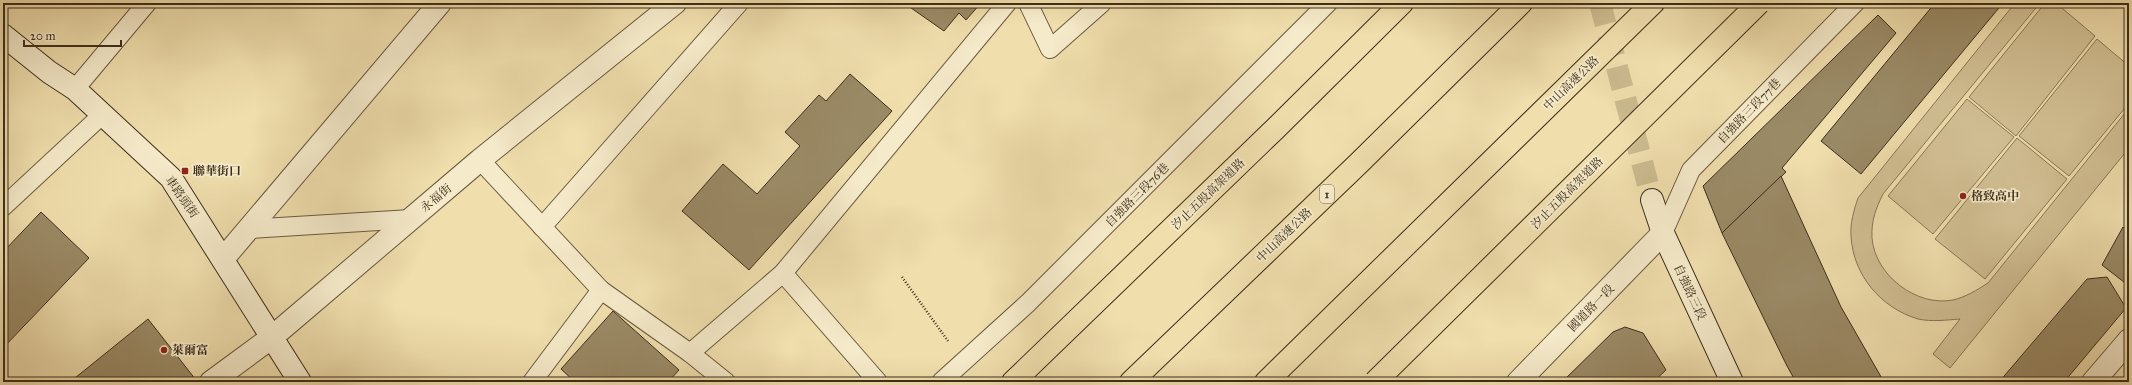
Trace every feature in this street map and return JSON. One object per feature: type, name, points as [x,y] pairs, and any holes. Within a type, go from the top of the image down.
[{"type":"highway","name":"汐止五股高架道路","points":[[1013,382],[1275,129],[1402,3]]},
{"type":"highway","name":"中山高速公路","points":[[1131,382],[1353,169],[1521,3]]},
{"type":"highway","name":"中山高速公路","points":[[1266,382],[1653,3]]},
{"type":"highway","name":"汐止五股高架道路","points":[[1376,382],[1759,3]]},
{"type":"street","points":[[223,259],[440,3]]},
{"type":"street","name":"永福街","points":[[211,382],[271,338],[480,160],[669,9]]},
{"type":"street","name":"車路頭街","points":[[3,35],[49,72],[75,89],[171,178],[300,382]]},
{"type":"street","name":"自強路三段","points":[[1652,200],[1663,233],[1732,382]]},
{"type":"street","name":"國道路一段","points":[[1518,382],[1663,233]]},
{"type":"street","points":[[2093,382],[2129,340]]},
{"type":"lane","points":[[75,89],[147,3]]},
{"type":"lane","points":[[542,227],[739,3]]},
{"type":"lane","points":[[690,353],[783,273],[1007,3]]},
{"type":"lane","points":[[1028,3],[1050,49],[1102,3]]},
{"type":"lane","name":"自強路三段76巷","points":[[941,382],[1028,304],[1328,3]]},
{"type":"lane","name":"自強路三段77巷","points":[[1663,233],[1690,170],[1855,3]]},
{"type":"lane","points":[[3,207],[102,114]]},
{"type":"lane","points":[[480,160],[601,290],[690,353],[726,382]]},
{"type":"lane","points":[[248,229],[411,219]]},
{"type":"lane","points":[[783,273],[878,382]]},
{"type":"lane","points":[[532,382],[601,290]]},
{"type":"path","points":[[902,277],[964,362]]},
{"type":"shaded area","points":[[2015,3],[2040,3],[1880,199],[1873,220],[1872,238],[1875,252],[1889,276],[1900,286],[1912,293],[1939,301],[1953,300],[1971,293],[1988,283],[2129,108],[2129,148],[1950,368],[1933,354],[1960,319],[1934,321],[1918,319],[1892,307],[1881,298],[1871,288],[1857,264],[1851,236],[1852,221],[1858,198]]},
{"type":"shaded area","points":[[2045,3],[2056,3],[2095,36],[2016,136],[1969,97]]},
{"type":"shaded area","points":[[2097,39],[2129,66],[2129,103],[2069,176],[2019,136]]},
{"type":"shaded area","points":[[1967,99],[2014,137],[1933,234],[1888,196]]},
{"type":"shaded area","points":[[2017,138],[2067,179],[1985,279],[1935,239]]},
{"type":"building","points":[[904,3],[981,3],[966,20],[959,13],[944,31]]},
{"type":"building","points":[[1935,3],[2003,3],[1861,174],[1821,141]]},
{"type":"building","points":[[1878,15],[1896,33],[1782,168],[1786,172],[1722,233],[1703,186]]},
{"type":"building","points":[[850,74],[892,111],[749,270],[682,211],[723,164],[757,194],[800,146],[785,132],[819,95],[826,101]]},
{"type":"building","points":[[1781,176],[1841,307],[1884,382],[1796,382],[1787,366],[1722,233]]},
{"type":"building","points":[[41,212],[89,258],[3,348],[3,252]]},
{"type":"building","points":[[2123,227],[2129,232],[2129,286],[2102,265]]},
{"type":"building","points":[[2107,277],[2126,308],[2064,382],[1999,382],[2087,279]]},
{"type":"building","points":[[613,311],[679,370],[668,382],[575,382],[561,369]]},
{"type":"building","points":[[148,319],[196,380],[194,382],[70,382]]},
{"type":"building","points":[[1625,327],[1643,333],[1666,370],[1653,382],[1562,382],[1613,332]]},
{"type":"tunnel","points":[[1600,3],[1652,200]]},
{"type":"place","name":"聯華街口","points":[[185,171]]},
{"type":"place","name":"格致高中","points":[[1963,196]]},
{"type":"place","name":"萊爾富","points":[[164,350]]}]
